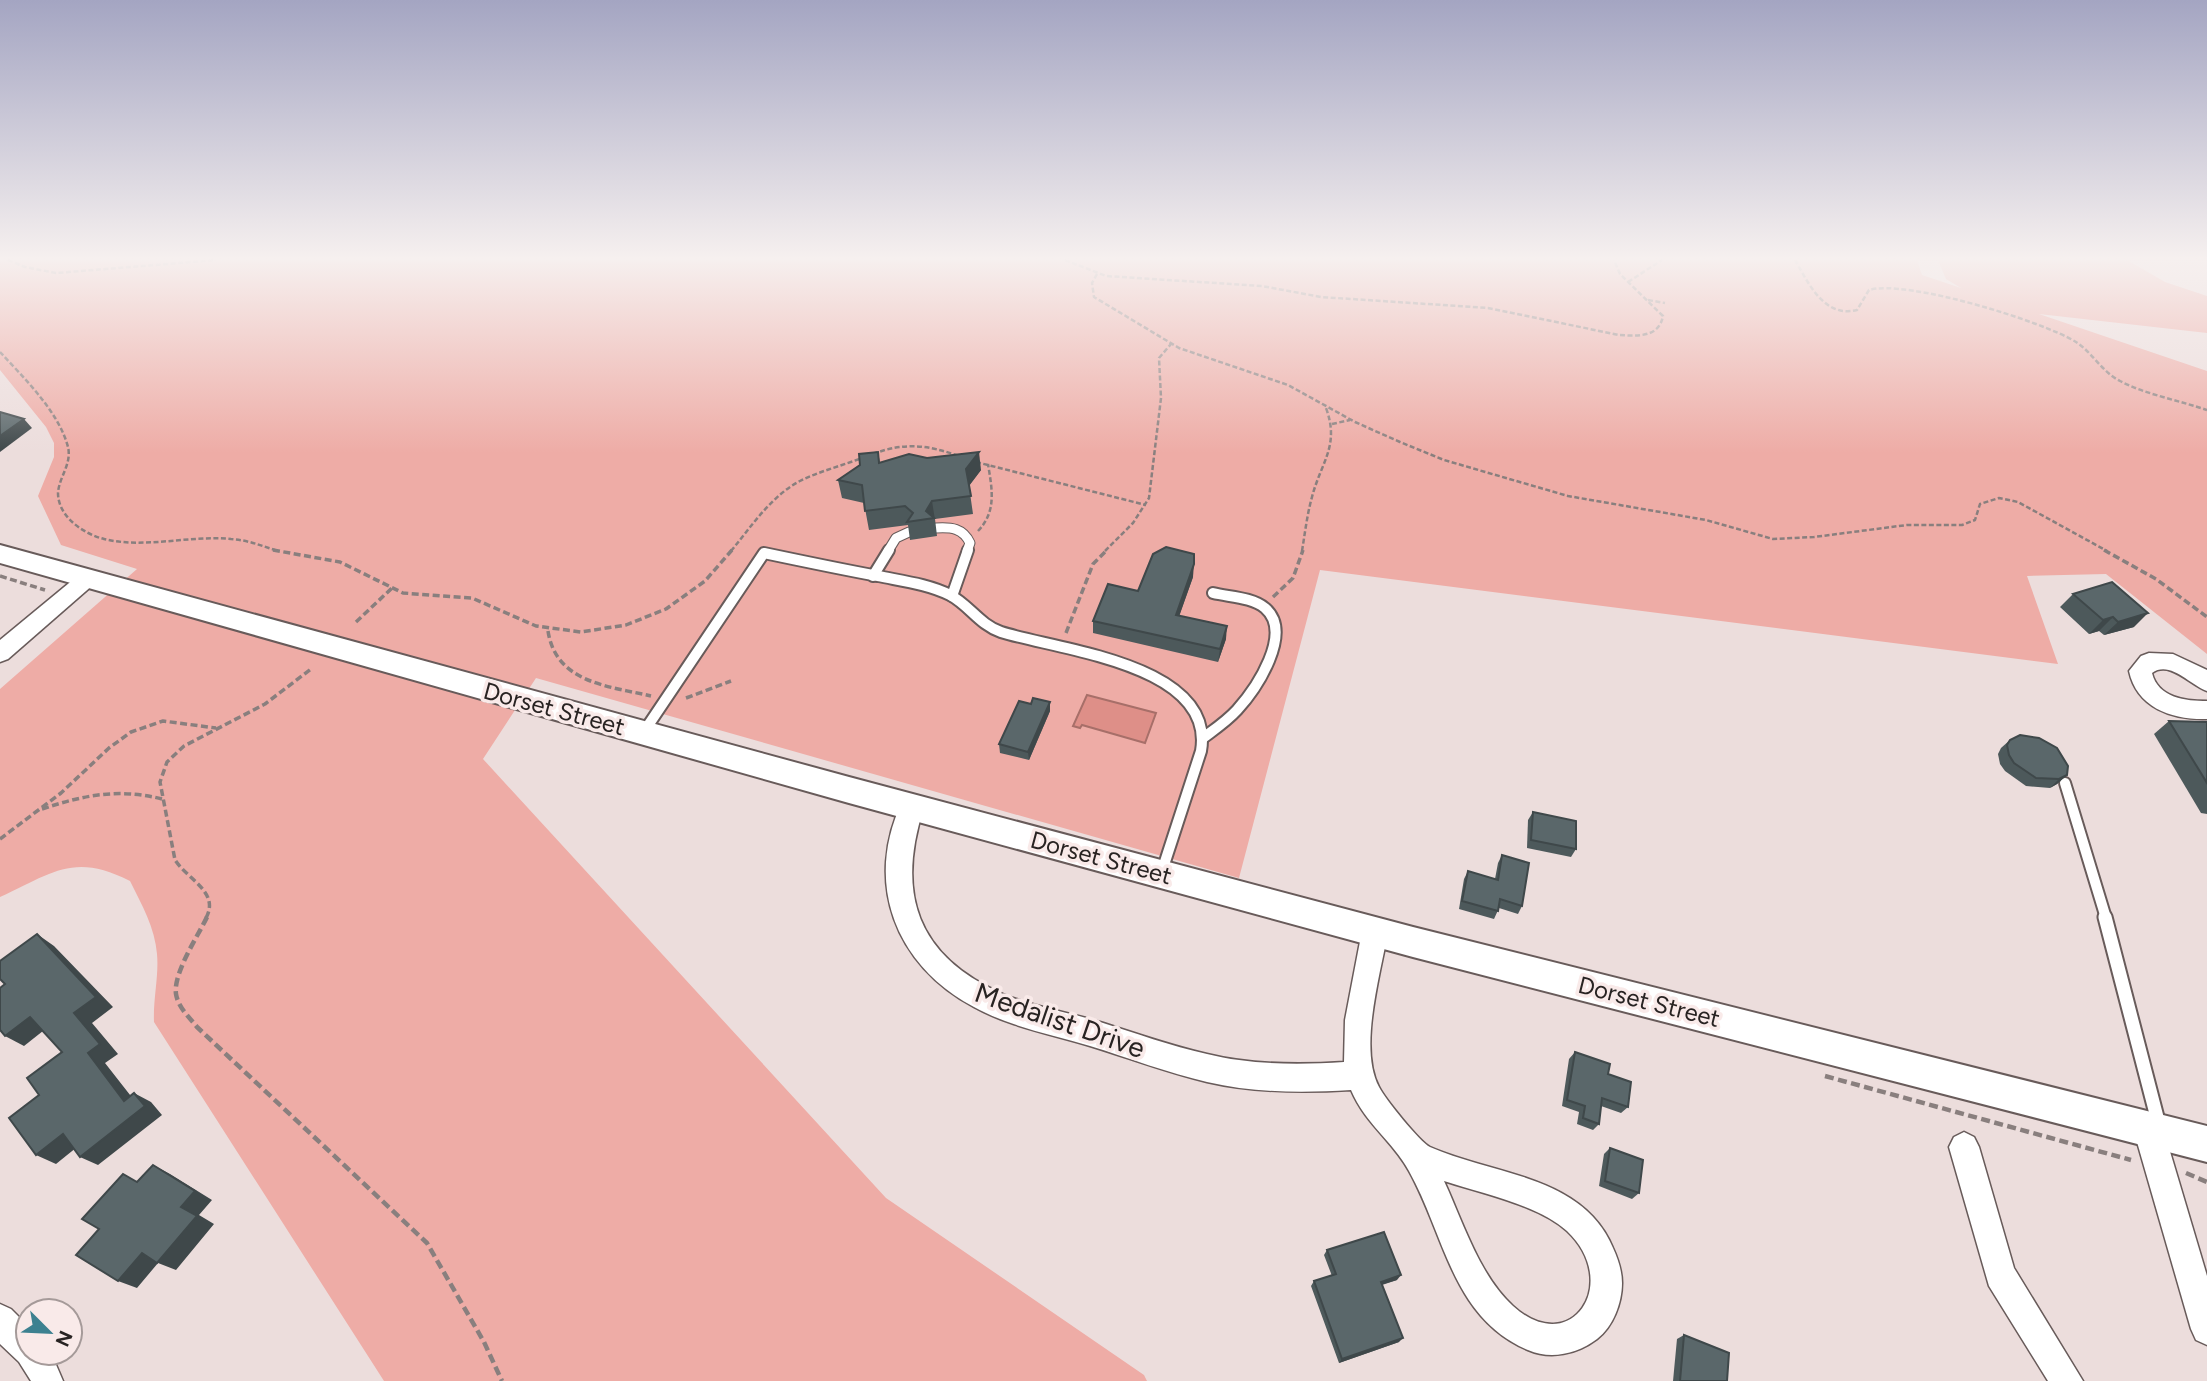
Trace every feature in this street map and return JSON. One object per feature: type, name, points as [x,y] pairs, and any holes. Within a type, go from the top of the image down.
[{"type":"street","name":"Dorset Street","points":[[0,554],[1161,874],[2207,1144]]},
{"type":"street","points":[[0,653],[86,579]]},
{"type":"street","points":[[2207,682],[2190,670],[2168,661],[2149,662],[2140,671],[2144,686],[2161,700],[2183,710],[2207,710]]},
{"type":"street","name":"Medalist Drive","points":[[912,807],[898,846],[897,888],[901,907],[920,947],[934,965],[966,989],[1003,1006],[1206,1068],[1238,1074],[1303,1079],[1360,1075]]},
{"type":"street","points":[[1376,931],[1358,1038],[1360,1075],[1368,1096],[1381,1117],[1417,1157],[1481,1292],[1503,1320],[1517,1330],[1548,1340],[1563,1340],[1589,1328],[1598,1316],[1606,1288],[1602,1256],[1584,1227],[1559,1206],[1417,1157]]},
{"type":"street","points":[[2154,1130],[2207,1329]]},
{"type":"street","points":[[1964,1147],[2000,1275],[2067,1381]]},
{"type":"street","points":[[0,1320],[14,1334]]},
{"type":"lane","points":[[936,528],[959,530],[968,537],[970,543],[952,596]]},
{"type":"lane","points":[[873,576],[896,538],[909,532]]},
{"type":"lane","points":[[643,733],[764,554],[920,585],[952,596],[984,624],[999,631],[1122,664],[1164,680],[1195,709],[1203,738],[1197,765],[1161,874]]},
{"type":"lane","points":[[1203,738],[1240,707],[1266,666],[1276,634],[1274,618],[1266,609],[1254,603],[1213,593]]},
{"type":"lane","points":[[2065,783],[2111,936],[2154,1130]]},
{"type":"path","points":[[1139,324],[1171,344],[1288,384],[1351,420],[1444,460],[1568,496],[1706,520],[1759,537],[1814,537],[1891,526],[1962,525],[1975,520],[1980,504],[1985,500],[2006,499],[2114,555],[2183,597],[2207,617]]},
{"type":"path","points":[[1574,324],[1634,336],[1649,334],[1662,324]]},
{"type":"path","points":[[2035,324],[2078,343],[2121,382],[2207,410]]},
{"type":"path","points":[[1060,648],[1093,564],[1133,523],[1146,505],[1152,482],[1161,398],[1159,358],[1171,344]]},
{"type":"path","points":[[0,352],[32,390],[62,434],[69,455],[59,487],[59,498],[72,522],[86,534],[114,541],[215,537],[241,540],[290,555],[332,559],[392,588],[413,594],[456,595],[475,599],[518,621],[548,631],[578,633],[603,629],[642,620],[667,609],[696,589],[723,564],[784,492],[807,479],[889,447],[924,444],[988,464],[1146,505]]},
{"type":"path","points":[[1254,603],[1279,593],[1292,580],[1301,556],[1312,494],[1327,464],[1332,424],[1325,406]]},
{"type":"path","points":[[1332,424],[1351,420]]},
{"type":"path","points":[[968,537],[983,526],[991,511],[993,498],[988,464]]},
{"type":"path","points":[[356,622],[392,588]]},
{"type":"path","points":[[548,631],[548,645],[552,655],[576,674],[666,700],[678,701],[731,681]]},
{"type":"path","points":[[312,669],[276,696],[184,746],[167,762],[160,782],[177,865],[207,892],[211,909],[177,978],[176,994],[181,1008],[197,1027],[427,1243],[484,1342],[502,1381]]},
{"type":"path","points":[[0,839],[72,784],[111,745],[148,724],[166,721],[218,729]]},
{"type":"path","points":[[39,810],[106,790],[130,791],[162,799]]},
{"type":"shaded area","points":[[0,324],[2070,324],[2207,371],[2207,654],[2106,574],[2027,576],[2058,664],[1320,570],[1239,878],[536,678],[483,759],[886,1198],[1144,1375],[1147,1381],[384,1381],[154,1022],[156,944],[130,881],[110,872],[78,867],[49,874],[0,897],[0,689],[137,569],[61,545],[38,496],[54,457],[54,443],[46,427],[0,370]]},
{"type":"shaded area","points":[[2131,324],[2207,324],[2207,333]]},
{"type":"shaded area","points":[[1087,695],[1156,713],[1145,743],[1082,725],[1080,728],[1073,726]]},
{"type":"building","points":[[0,412],[24,419],[0,436]]},
{"type":"building","points":[[878,452],[879,463],[909,454],[927,458],[979,452],[966,469],[971,496],[932,501],[926,511],[934,518],[907,522],[913,513],[905,506],[865,511],[862,485],[838,480],[860,465],[859,454]]},
{"type":"building","points":[[1166,547],[1194,554],[1194,564],[1176,615],[1227,626],[1220,649],[1093,621],[1108,584],[1138,591],[1153,554]]},
{"type":"building","points":[[2112,582],[2148,613],[2118,622],[2113,617],[2103,620],[2073,594]]},
{"type":"building","points":[[1033,698],[1050,702],[1028,752],[999,744],[1019,701],[1031,704]]},
{"type":"building","points":[[2169,721],[2207,722],[2207,783]]},
{"type":"building","points":[[2020,735],[2039,738],[2057,748],[2068,766],[2067,775],[2059,779],[2036,778],[2014,763],[2007,745],[2010,740]]},
{"type":"building","points":[[1533,812],[1576,821],[1576,849],[1531,840]]},
{"type":"building","points":[[1502,855],[1529,863],[1522,906],[1500,899],[1498,911],[1462,901],[1468,871],[1498,880]]},
{"type":"building","points":[[37,934],[96,997],[74,1013],[100,1044],[88,1053],[124,1101],[134,1093],[145,1106],[80,1157],[63,1134],[36,1155],[9,1118],[39,1095],[27,1078],[62,1052],[30,1017],[5,1036],[0,1030],[0,988],[5,984],[0,979],[0,961]]},
{"type":"building","points":[[1575,1052],[1610,1064],[1608,1074],[1631,1082],[1628,1107],[1602,1098],[1599,1124],[1583,1118],[1585,1106],[1567,1100]]},
{"type":"building","points":[[1610,1148],[1643,1160],[1639,1193],[1605,1181]]},
{"type":"building","points":[[153,1165],[195,1191],[181,1207],[197,1216],[157,1263],[142,1253],[118,1281],[76,1255],[99,1229],[82,1219],[123,1174],[137,1182]]},
{"type":"building","points":[[1384,1232],[1401,1275],[1381,1282],[1403,1338],[1342,1359],[1314,1281],[1336,1274],[1327,1250]]},
{"type":"building","points":[[1684,1335],[1729,1353],[1727,1381],[1680,1381]]}]
